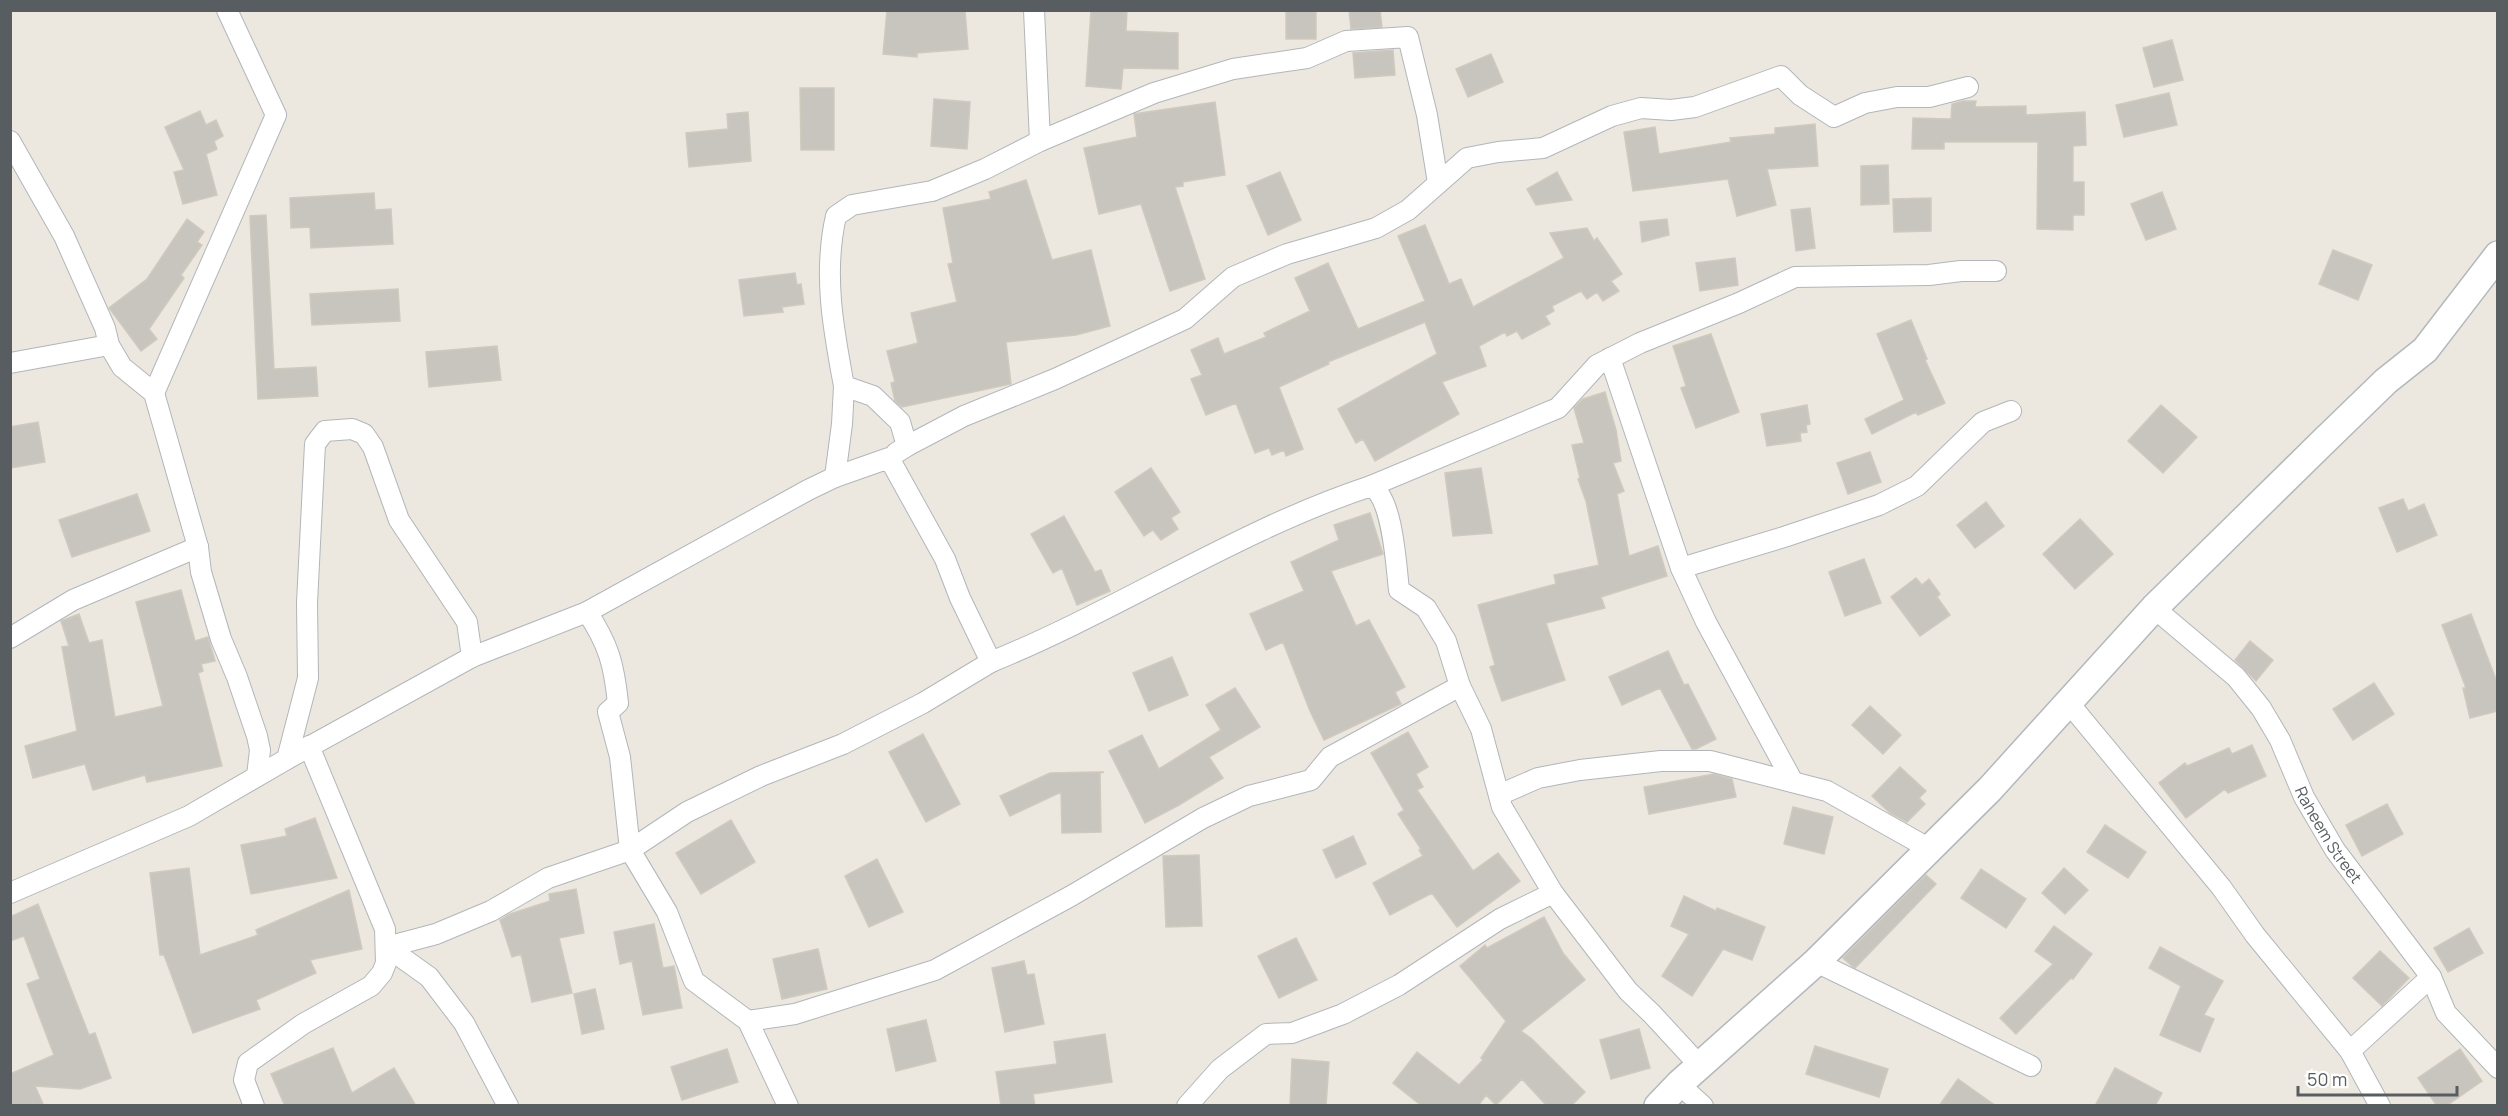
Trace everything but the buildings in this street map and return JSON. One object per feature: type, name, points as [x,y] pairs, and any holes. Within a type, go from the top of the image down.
[{"type":"street","points":[[154,393],[276,115],[227,10]]},
{"type":"street","points":[[1034,10],[1040,141]]},
{"type":"street","points":[[835,477],[844,386],[831,316],[830,244],[836,216],[852,205],[932,191],[985,169],[1040,141],[1154,93],[1233,69],[1307,57],[1346,41],[1408,37],[1427,115],[1438,183]]},
{"type":"street","points":[[10,893],[189,816],[309,746],[472,657],[587,612],[835,477],[889,458],[964,416],[1055,379],[1185,319],[1233,277],[1287,254],[1376,228],[1408,210],[1467,158],[1498,152],[1543,148],[1612,116],[1641,108],[1671,110],[1695,107],[1781,76],[1800,95],[1834,117],[1865,103],[1897,97],[1929,97],[1968,87]]},
{"type":"street","points":[[10,141],[64,236],[105,328],[109,345],[122,367],[154,393],[198,547],[201,572],[221,639],[257,736],[260,750],[257,776]]},
{"type":"street","points":[[1658,1106],[1679,1084],[1816,962],[1989,789],[2154,608],[2386,381],[2425,350],[2498,255]]},
{"type":"street","points":[[387,947],[436,934],[491,911],[548,878],[630,850],[687,812],[761,776],[843,744],[923,703],[991,662],[1042,641],[1181,568],[1255,533],[1558,408],[1596,364],[1795,277],[1929,275],[1961,271],[1996,271]]},
{"type":"street","points":[[10,363],[109,345]]},
{"type":"street","points":[[1610,358],[1681,568],[1706,622],[1793,782]]},
{"type":"street","points":[[844,386],[873,396],[900,422],[907,446]]},
{"type":"street","points":[[1681,568],[1879,505],[1917,486],[1983,422],[2011,411]]},
{"type":"street","points":[[287,759],[308,678],[308,603],[315,444],[325,431],[352,429],[364,434],[373,447],[399,520],[466,622],[472,657]]},
{"type":"street","points":[[889,458],[945,559],[960,598],[991,662]]},
{"type":"street","points":[[1371,486],[1378,489],[1383,500],[1389,522],[1400,590],[1426,608],[1446,641],[1461,686],[1481,729],[1502,807],[1553,893],[1628,991],[1700,1066]]},
{"type":"street","points":[[10,638],[73,600],[198,547]]},
{"type":"street","name":"Raheem Street","points":[[2154,608],[2236,677],[2261,708],[2280,740],[2304,797],[2335,850],[2431,977],[2446,1013],[2498,1068]]},
{"type":"street","points":[[587,612],[602,634],[614,665],[618,703],[608,712],[620,757],[630,850],[667,912],[694,981],[748,1021],[788,1106]]},
{"type":"street","points":[[748,1021],[795,1014],[935,970],[1071,896],[1203,818],[1249,796],[1311,780],[1330,757],[1461,686]]},
{"type":"street","points":[[2068,702],[2350,1050],[2380,1106]]},
{"type":"street","points":[[254,1106],[244,1080],[248,1063],[303,1024],[371,986],[382,973],[387,947],[385,929],[309,746]]},
{"type":"street","points":[[1499,795],[1538,778],[1580,770],[1661,761],[1710,761],[1827,791],[1930,849]]},
{"type":"street","points":[[1186,1106],[1220,1069],[1266,1034],[1292,1033],[1343,1014],[1399,985],[1500,918],[1553,893]]},
{"type":"street","points":[[387,947],[429,977],[464,1023],[508,1106]]},
{"type":"street","points":[[1816,962],[2031,1066]]},
{"type":"street","points":[[2350,1050],[2431,977]]},
{"type":"street","points":[[1679,1084],[1703,1106]]}]
